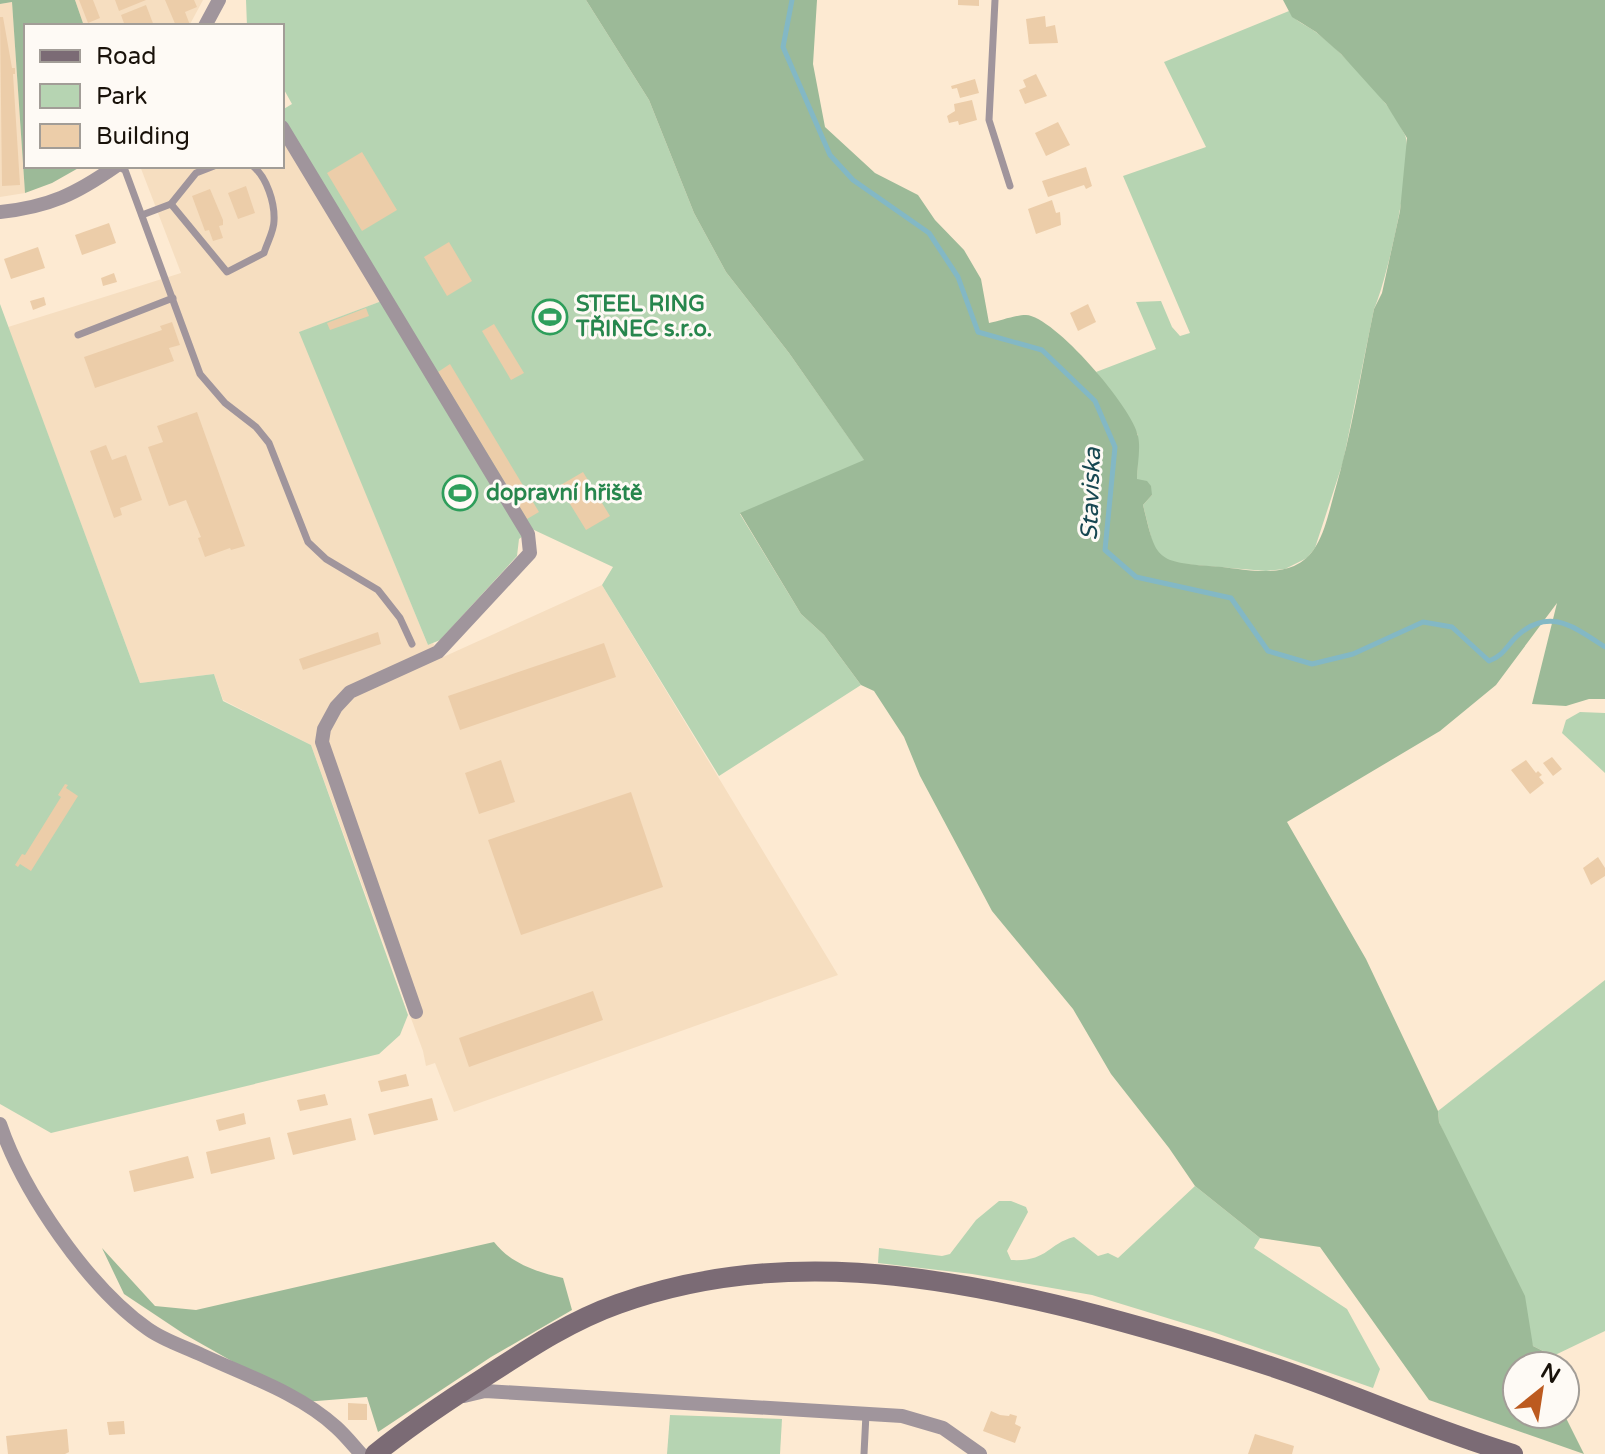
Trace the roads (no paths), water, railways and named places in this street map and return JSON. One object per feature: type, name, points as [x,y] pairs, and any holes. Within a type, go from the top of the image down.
[{"type":"street","points":[[206,24],[219,0]]},
{"type":"street","points":[[284,130],[528,534],[530,553],[438,652],[350,692],[336,707],[324,729],[322,742],[416,1012]]},
{"type":"street","points":[[0,212],[33,208],[81,191],[114,168]]},
{"type":"street","points":[[0,1124],[9,1152],[61,1236],[104,1290],[149,1330],[291,1396],[335,1426],[361,1454]]},
{"type":"street","points":[[375,1454],[503,1365],[552,1334],[585,1318],[618,1304],[703,1281],[801,1270],[901,1276],[1008,1292],[1157,1331],[1306,1378],[1513,1454]]},
{"type":"street","points":[[453,1398],[485,1391],[867,1412],[902,1416],[943,1428],[980,1454]]},
{"type":"lane","points":[[995,0],[989,120],[1010,186]]},
{"type":"lane","points":[[121,168],[125,170],[200,374],[225,403],[256,427],[269,443],[308,542],[326,559],[378,590],[400,618],[412,644]]},
{"type":"lane","points":[[142,215],[171,204],[196,173],[209,168]]},
{"type":"lane","points":[[171,204],[227,272],[264,253],[275,224],[271,198],[261,173],[255,168]]},
{"type":"lane","points":[[78,335],[173,298]]},
{"type":"lane","points":[[864,1454],[867,1412]]},
{"type":"waterway","name":"Staviska","points":[[792,0],[783,47],[830,155],[853,180],[929,233],[958,277],[978,332],[1042,350],[1095,401],[1115,447],[1105,550],[1136,577],[1231,598],[1268,651],[1312,664],[1353,654],[1423,622],[1452,627],[1489,661],[1501,654],[1528,628],[1550,621],[1572,627],[1605,647]]},
{"type":"place","name":"STEEL RING TŘINEC s.r.o.","points":[[550,317]]},
{"type":"place","name":"dopravní hřiště","points":[[460,493]]}]
